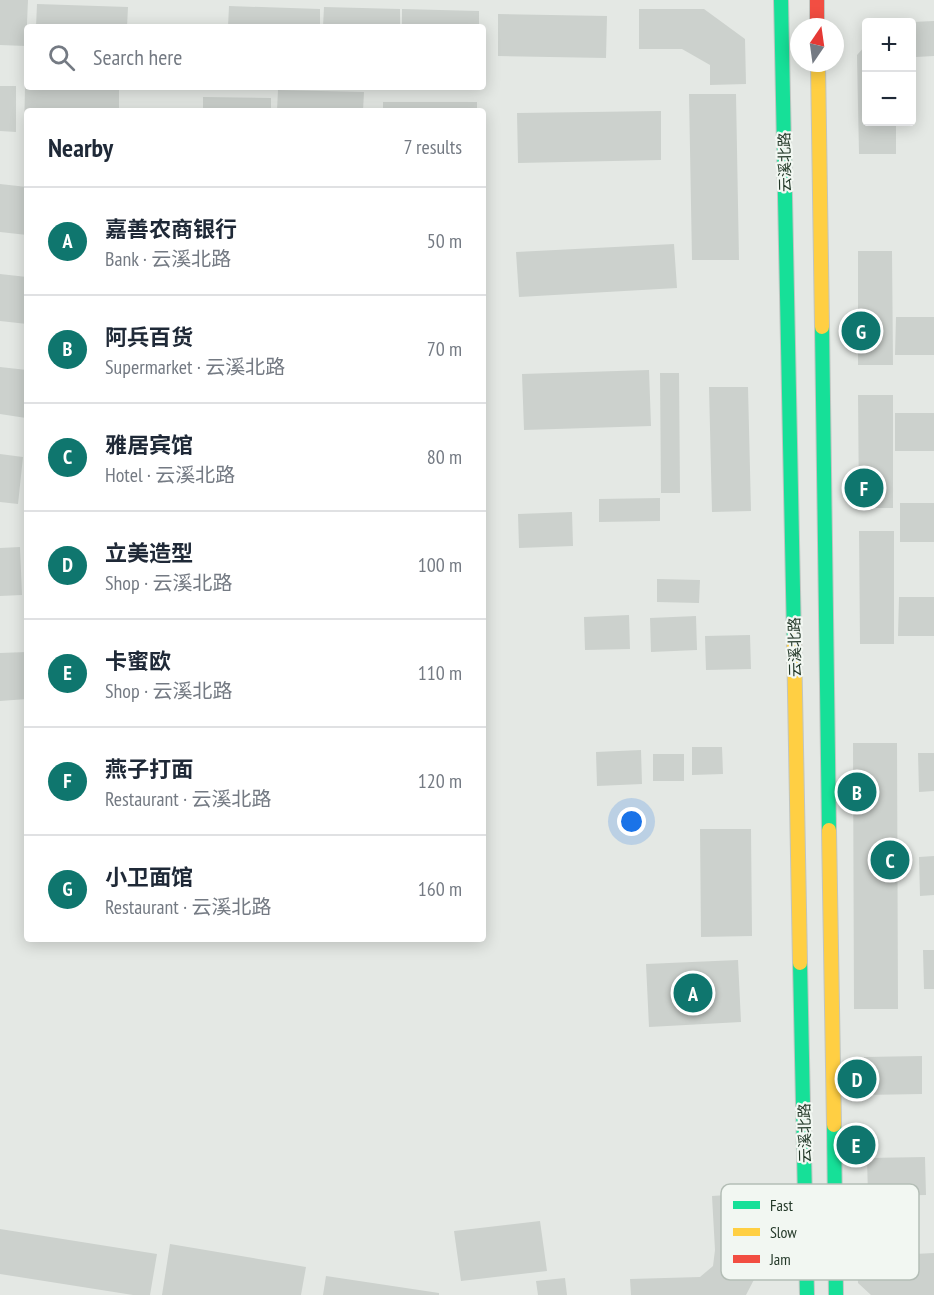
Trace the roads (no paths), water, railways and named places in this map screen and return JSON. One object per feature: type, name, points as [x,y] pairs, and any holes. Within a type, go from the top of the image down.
[{"type":"street","name":"云溪北路","points":[[781,0],[805,1184]]},
{"type":"street","points":[[817,0],[817,18]]},
{"type":"street","name":"云溪北路","points":[[818,72],[834,1184]]},
{"type":"street","name":"云溪北路","points":[[807,1280],[807,1295]]},
{"type":"street","name":"云溪北路","points":[[836,1280],[836,1295]]},
{"type":"place","name":"小卫面馆","points":[[861,331]]},
{"type":"place","name":"燕子打面","points":[[864,488]]},
{"type":"place","name":"阿兵百货","points":[[857,792]]},
{"type":"place","name":"雅居宾馆","points":[[890,860]]},
{"type":"place","name":"嘉善农商银行","points":[[693,993]]},
{"type":"place","name":"立美造型","points":[[857,1079]]},
{"type":"place","name":"卡蜜欧","points":[[856,1145]]}]
